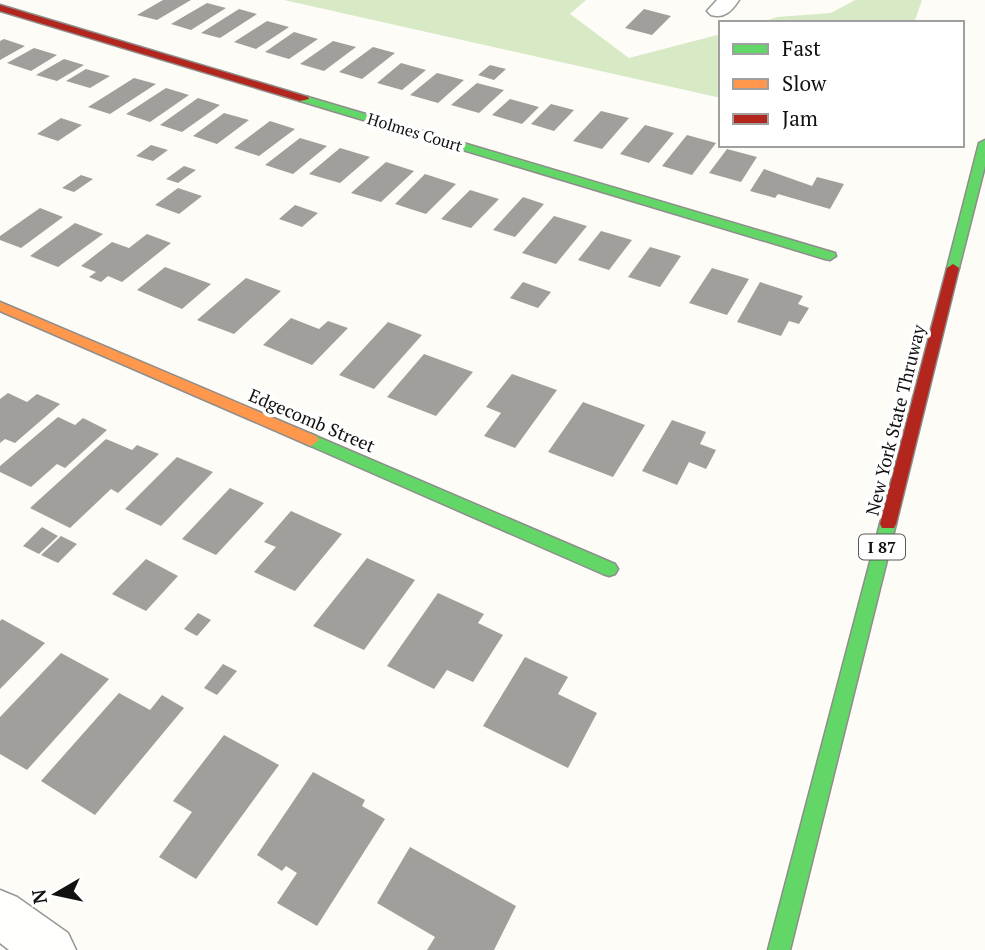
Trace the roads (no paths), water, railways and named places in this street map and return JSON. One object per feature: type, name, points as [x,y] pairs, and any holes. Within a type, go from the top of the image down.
[{"type":"main road","name":"Holmes Court","points":[[0,8],[830,256]]},
{"type":"main road","name":"New York State Thruway","points":[[779,950],[985,143]]},
{"type":"main road","name":"Edgecomb Street","points":[[0,306],[609,569]]},
{"type":"street","points":[[0,914],[51,950]]}]
